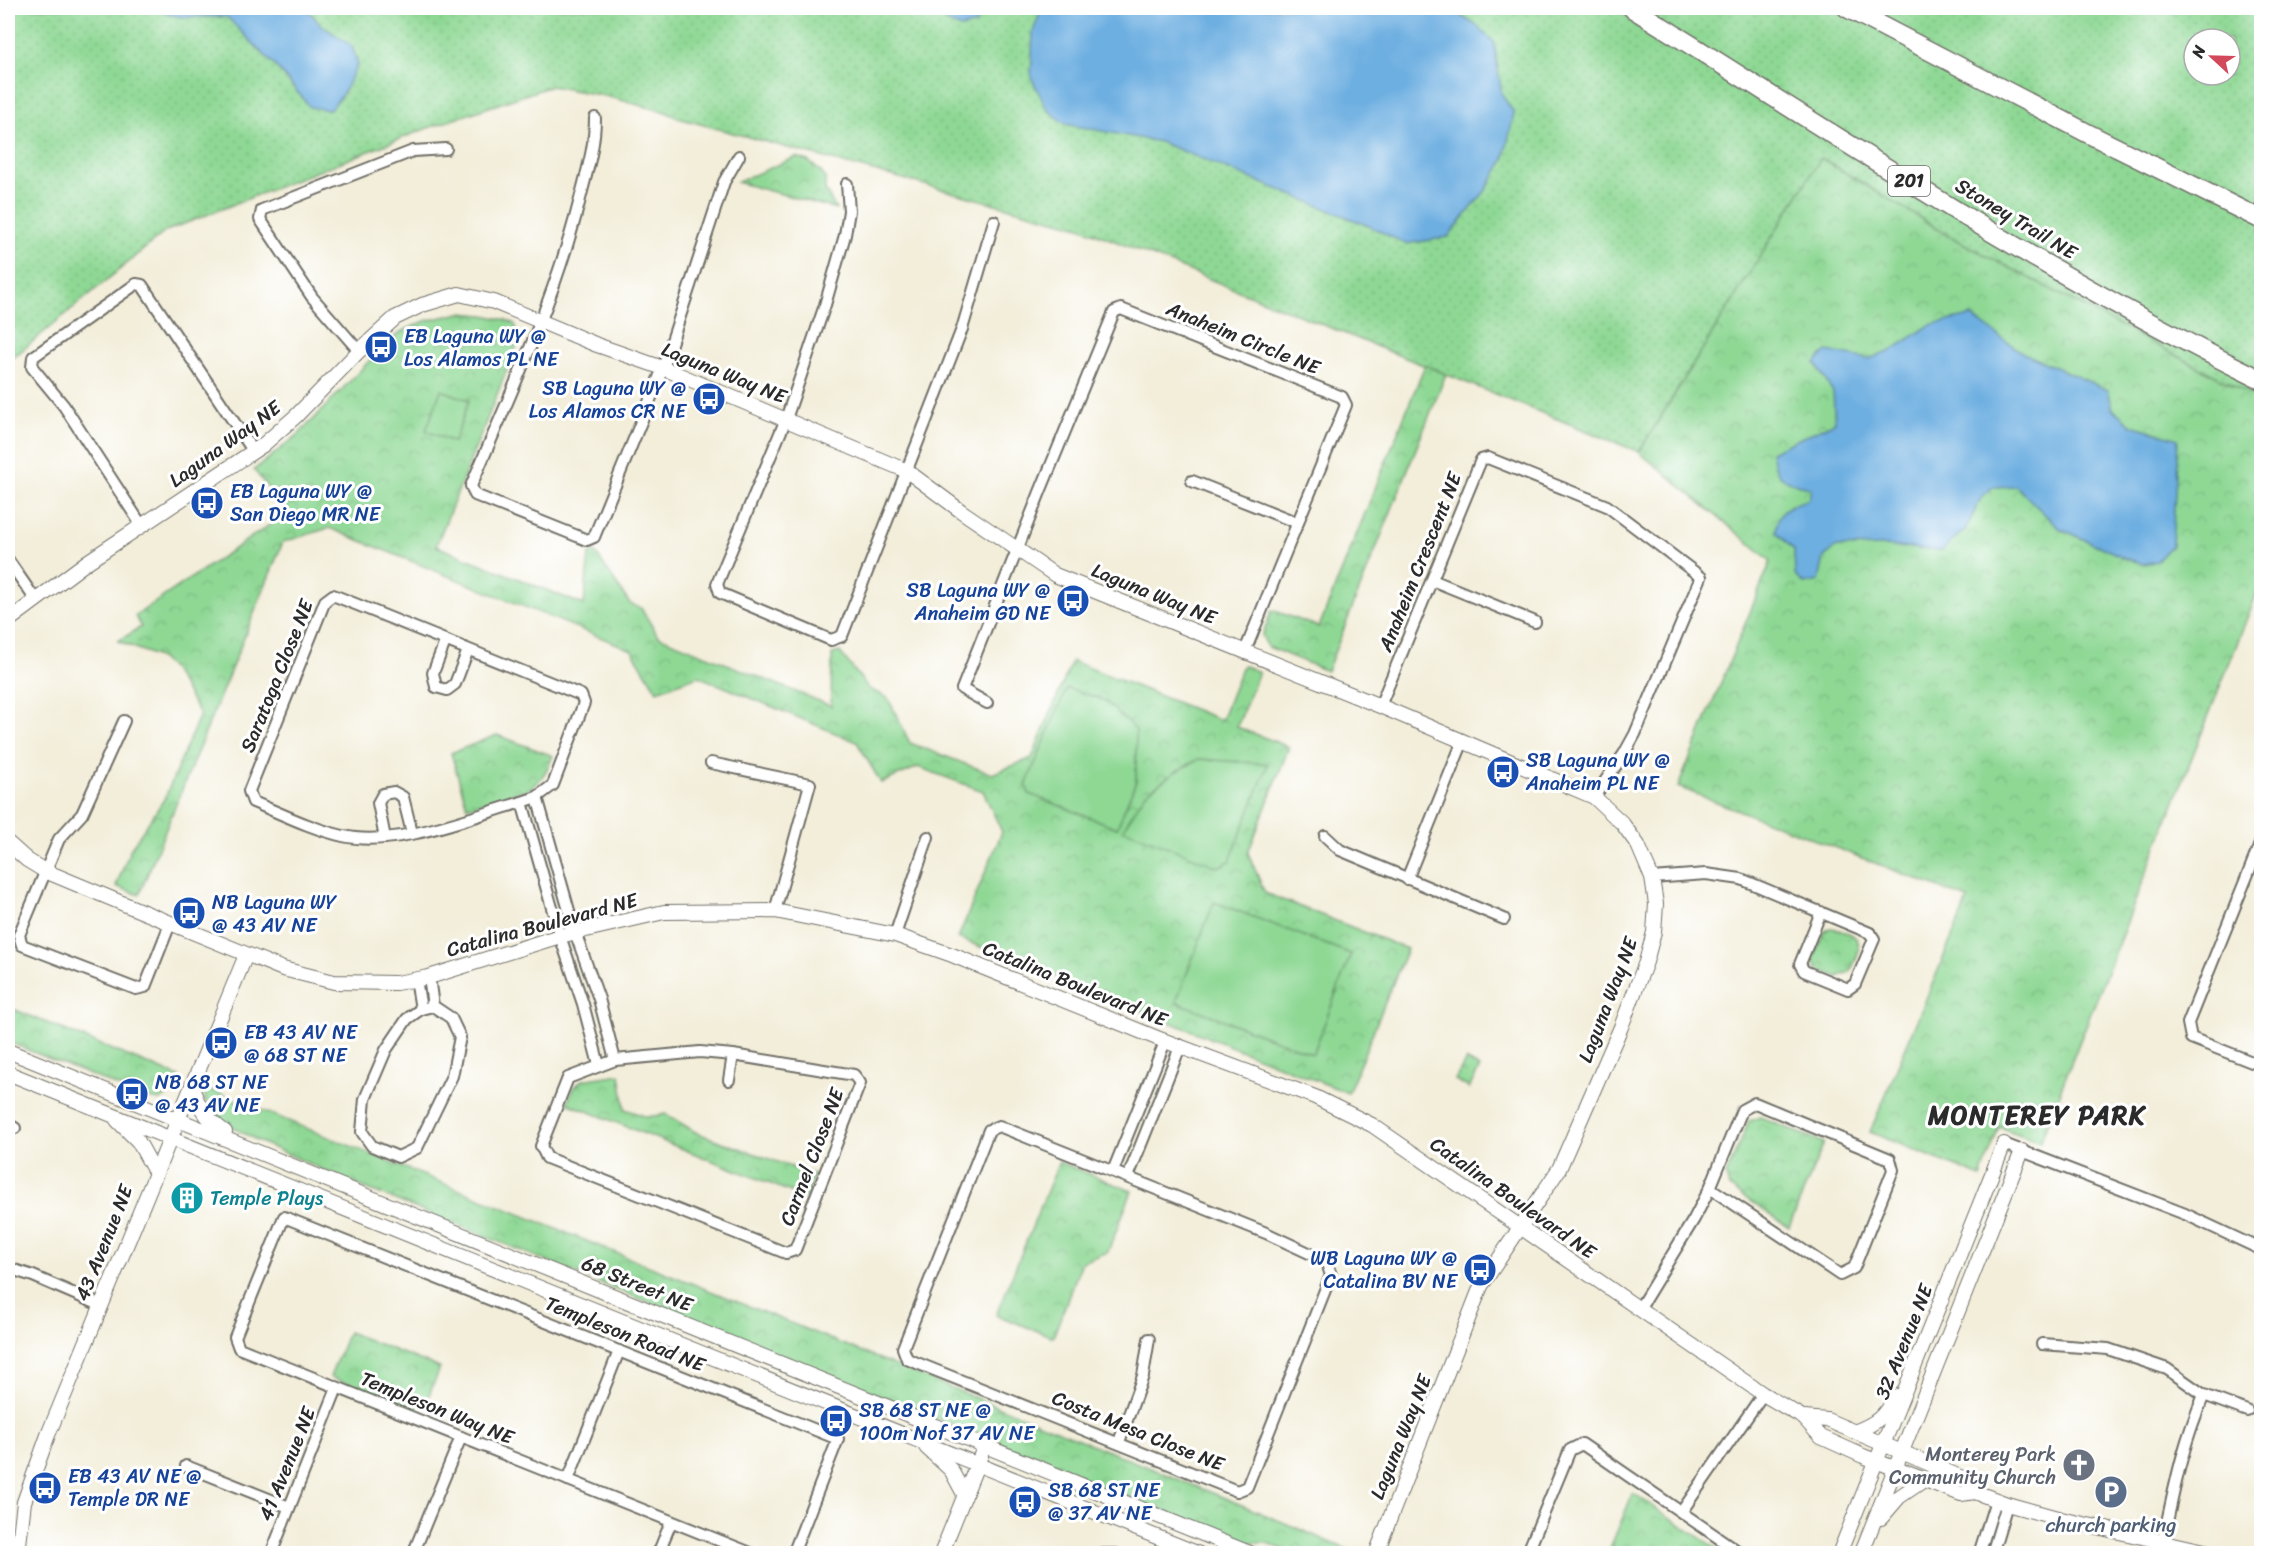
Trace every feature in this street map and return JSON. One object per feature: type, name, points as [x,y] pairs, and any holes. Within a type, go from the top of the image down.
[{"type":"highway","name":"Stoney Trail NE","points":[[1632,8],[2016,247],[2191,345],[2262,380]]},
{"type":"highway","points":[[1846,8],[2089,134],[2262,220]]},
{"type":"street","points":[[595,118],[595,141],[568,248],[542,320],[471,486],[475,495],[587,540],[594,537],[663,368],[724,182],[739,156]]},
{"type":"street","points":[[359,351],[312,297],[260,219],[262,210],[413,151],[446,149]]},
{"type":"street","points":[[847,184],[849,212],[845,235],[825,305],[786,419],[717,585],[720,593],[831,640],[842,636],[907,471],[962,328],[994,221]]},
{"type":"street","points":[[142,526],[64,406],[32,367],[33,357],[136,284],[142,285],[255,452]]},
{"type":"street","name":"Laguna Way NE","points":[[8,621],[35,599],[255,452],[296,416],[359,351],[395,318],[422,305],[459,294],[494,302],[542,320],[597,345],[663,368],[907,471],[1055,575],[1078,586],[1380,706],[1594,797],[1607,807],[1633,838],[1652,878],[1656,904],[1654,932],[1646,962],[1621,1027],[1559,1170],[1481,1286],[1376,1554]]},
{"type":"street","name":"Anaheim Circle NE","points":[[987,703],[962,689],[1114,312],[1121,309],[1342,397],[1346,405],[1245,651]]},
{"type":"street","name":"Anaheim Crescent NE","points":[[1380,706],[1481,460],[1488,458],[1606,506],[1701,577],[1635,734],[1594,797]]},
{"type":"street","points":[[1192,481],[1298,523]]},
{"type":"street","points":[[8,560],[35,599]]},
{"type":"street","points":[[1432,580],[1535,622]]},
{"type":"street","name":"Saratoga Close NE","points":[[333,595],[468,650],[581,695],[584,703],[553,785],[537,797],[411,833],[368,839],[343,836],[317,828],[253,802],[249,791],[325,601],[333,595]]},
{"type":"street","points":[[445,642],[433,673],[436,687],[447,690],[455,684],[468,650]]},
{"type":"street","points":[[124,721],[82,814],[60,839],[19,935],[22,945],[136,989],[145,987],[170,924]]},
{"type":"street","points":[[1407,879],[1463,741]]},
{"type":"street","points":[[711,763],[810,784],[776,911]]},
{"type":"street","points":[[385,838],[378,803],[383,794],[394,792],[403,797],[411,833]]},
{"type":"street","points":[[537,797],[575,932],[599,999],[615,1060]]},
{"type":"street","points":[[522,802],[599,1065]]},
{"type":"street","points":[[1325,836],[1340,850],[1504,919]]},
{"type":"street","points":[[895,935],[928,837]]},
{"type":"street","points":[[2262,839],[2188,1023],[2191,1038],[2262,1066]]},
{"type":"street","points":[[8,843],[27,860],[45,871],[246,955]]},
{"type":"street","points":[[1652,878],[1706,874],[1741,879],[1821,912],[1870,933],[1874,939],[1855,984],[1848,988],[1804,971],[1800,964],[1821,912]]},
{"type":"street","name":"Catalina Boulevard NE","points":[[246,955],[284,969],[334,982],[396,983],[422,978],[575,932],[664,912],[776,911],[895,935],[964,960],[1180,1047],[1315,1097],[1372,1125],[1763,1394],[1804,1418],[1821,1437],[1961,1494],[1976,1492],[2001,1502],[2162,1548],[2218,1554]]},
{"type":"street","name":"43 Avenue NE","points":[[20,1553],[24,1502],[33,1474],[100,1305],[246,955]]},
{"type":"street","points":[[422,978],[433,1006],[451,1018],[460,1037],[452,1076],[417,1148],[398,1157],[372,1146],[362,1132],[365,1099],[386,1050],[407,1019],[421,1009],[433,1006]]},
{"type":"street","points":[[421,1009],[422,978]]},
{"type":"street","points":[[1113,1171],[1165,1041]]},
{"type":"street","points":[[1128,1177],[1180,1047]]},
{"type":"street","name":"68 Street NE","points":[[8,1051],[1252,1554]]},
{"type":"street","name":"Carmel Close NE","points":[[700,1052],[733,1055],[854,1075],[860,1083],[795,1250],[786,1253],[547,1158],[541,1146],[568,1077],[615,1060],[700,1052]]},
{"type":"street","points":[[729,1080],[733,1055]]},
{"type":"street","name":"68 Street NE","points":[[8,1073],[1199,1554]]},
{"type":"street","points":[[192,1087],[200,1108],[206,1116],[244,1145]]},
{"type":"street","points":[[1639,1309],[1678,1248],[1710,1188],[1742,1110],[1755,1102],[1890,1159],[1893,1170],[1854,1268],[1840,1275],[1710,1188]]},
{"type":"street","points":[[111,1114],[138,1141],[155,1172]]},
{"type":"street","name":"Costa Mesa Close NE","points":[[999,1126],[1128,1177],[1266,1233],[1326,1261],[1331,1275],[1247,1487],[1237,1491],[907,1359],[903,1348],[989,1130],[999,1126]]},
{"type":"street","points":[[2004,1144],[2185,1214],[2262,1250]]},
{"type":"street","name":"32 Avenue NE","points":[[1839,1554],[2004,1144]]},
{"type":"street","name":"32 Avenue NE","points":[[1863,1549],[2022,1151]]},
{"type":"street","name":"Templeson Road NE","points":[[284,1217],[838,1439],[793,1554]]},
{"type":"street","name":"Templeson Way NE","points":[[284,1217],[235,1337],[239,1348],[753,1554]]},
{"type":"street","points":[[8,1268],[33,1276],[100,1305]]},
{"type":"street","points":[[1119,1442],[1143,1376],[1149,1338]]},
{"type":"street","points":[[2042,1344],[2108,1349],[2167,1369],[2204,1395],[2247,1411]]},
{"type":"street","points":[[568,1480],[619,1351]]},
{"type":"street","points":[[1854,1432],[1874,1424],[1886,1413],[1912,1375]]},
{"type":"street","name":"41 Avenue NE","points":[[270,1554],[337,1388]]},
{"type":"street","points":[[1682,1511],[1763,1394]]},
{"type":"street","points":[[2162,1548],[2178,1467],[2189,1430],[2204,1395]]},
{"type":"street","name":"Catalina Boulevard NE","points":[[1804,1418],[1827,1420],[1967,1480],[1976,1492]]},
{"type":"street","points":[[413,1554],[460,1437]]},
{"type":"street","points":[[919,1440],[951,1470],[965,1496]]},
{"type":"street","points":[[1527,1554],[1570,1450],[1582,1444],[1742,1554]]},
{"type":"street","points":[[941,1554],[985,1446]]},
{"type":"street","points":[[186,1466],[289,1507]]},
{"type":"street","points":[[1863,1549],[1891,1505],[1924,1480]]},
{"type":"street","points":[[1979,1554],[2001,1502]]},
{"type":"street","points":[[1992,1554],[2001,1502]]},
{"type":"street","points":[[658,1554],[671,1522]]},
{"type":"street","points":[[8,1553],[20,1553]]},
{"type":"street","points":[[1103,1554],[1116,1554]]},
{"type":"green space","points":[[8,8],[2261,8],[2261,400],[1951,237],[1821,158],[1639,452],[1080,227],[678,118],[666,112],[605,96],[551,86],[425,129],[166,231],[8,362]]},
{"type":"green space","points":[[796,157],[808,161],[821,172],[825,178],[825,190],[836,209],[737,182]]},
{"type":"green space","points":[[1821,158],[1951,237],[2261,400],[2261,583],[2040,1142],[1999,1127],[1981,1177],[1870,1132],[1968,899],[1678,787],[1771,561],[1639,452]]},
{"type":"green space","points":[[460,313],[484,315],[515,324],[519,340],[436,546],[584,605],[589,554],[595,552],[630,604],[641,608],[658,636],[831,706],[832,654],[840,652],[869,689],[888,698],[910,743],[992,774],[1032,758],[1072,661],[1221,720],[1243,665],[1259,672],[1237,727],[1289,747],[1248,853],[1265,893],[1407,949],[1348,1093],[958,938],[1002,832],[983,791],[918,767],[881,783],[857,742],[698,676],[657,691],[632,650],[329,528],[283,542],[139,895],[116,886],[131,848],[165,798],[200,714],[173,670],[160,658],[118,641],[141,627],[135,616],[287,513],[254,470],[299,434],[399,333],[425,321]]},
{"type":"green space","points":[[1425,365],[1446,374],[1327,671],[1268,647],[1262,636],[1272,610],[1319,627]]},
{"type":"green space","points":[[441,390],[469,400],[454,442],[426,431]]},
{"type":"green space","points":[[1067,688],[1104,700],[1136,730],[1136,781],[1117,828],[1029,794],[1026,785]]},
{"type":"green space","points":[[497,735],[553,756],[543,776],[527,790],[467,807],[451,753]]},
{"type":"green space","points":[[1199,759],[1268,764],[1230,861],[1218,867],[1123,829],[1145,794],[1175,772]]},
{"type":"green space","points":[[1214,902],[1351,954],[1313,1054],[1176,1002]]},
{"type":"green space","points":[[1830,928],[1849,933],[1854,936],[1859,945],[1859,951],[1850,972],[1838,977],[1817,969],[1813,959],[1824,932]]},
{"type":"green space","points":[[8,1007],[179,1077],[170,1094],[159,1100],[147,1098],[8,1042]]},
{"type":"green space","points":[[1466,1060],[1480,1068],[1469,1088],[1455,1080]]},
{"type":"green space","points":[[620,1074],[625,1109],[647,1117],[666,1114],[697,1133],[814,1175],[806,1198],[567,1103],[574,1088],[582,1080]]},
{"type":"green space","points":[[204,1087],[1230,1500],[1356,1553],[1292,1553],[1267,1543],[1247,1543],[1234,1539],[353,1183],[260,1142],[222,1122],[214,1115],[205,1101]]},
{"type":"green space","points":[[1760,1117],[1824,1143],[1789,1227],[1729,1187],[1726,1175],[1749,1121]]},
{"type":"green space","points":[[1059,1162],[1132,1191],[1108,1252],[1082,1262],[1053,1337],[996,1315]]},
{"type":"green space","points":[[348,1332],[440,1368],[422,1413],[330,1377]]},
{"type":"green space","points":[[1633,1493],[1723,1553],[1608,1553]]},
{"type":"water","points":[[161,8],[306,8],[320,24],[352,46],[358,64],[342,95],[330,110],[310,107],[280,71],[227,17],[182,17],[167,14]]},
{"type":"water","points":[[943,8],[984,8],[976,24],[961,28],[946,22]]},
{"type":"water","points":[[1042,8],[1448,8],[1476,25],[1494,42],[1502,95],[1514,113],[1504,160],[1486,190],[1448,237],[1406,244],[1369,226],[1160,142],[1065,124],[1047,109],[1031,77],[1033,32]]},
{"type":"water","points":[[1971,316],[2023,353],[2108,390],[2113,409],[2132,425],[2178,439],[2172,545],[2157,561],[2144,564],[2125,558],[2059,528],[2016,486],[1993,487],[1981,498],[1966,529],[1941,551],[1888,546],[1837,547],[1824,557],[1819,581],[1804,584],[1795,575],[1794,550],[1776,532],[1779,517],[1785,509],[1809,499],[1811,489],[1783,478],[1776,469],[1771,452],[1835,422],[1833,392],[1815,363],[1827,351],[1868,359],[1889,352],[1930,325]]},
{"type":"place","name":"EB Laguna WY @ Los Alamos PL NE","points":[[381,347]]},
{"type":"place","name":"SB Laguna WY @ Los Alamos CR NE","points":[[709,399]]},
{"type":"place","name":"EB Laguna WY @ San Diego MR NE","points":[[207,503]]},
{"type":"place","name":"SB Laguna WY @ Anaheim GD NE","points":[[1073,601]]},
{"type":"place","name":"SB Laguna WY @ Anaheim PL NE","points":[[1503,772]]},
{"type":"place","name":"NB Laguna WY @ 43 AV NE","points":[[189,913]]},
{"type":"place","name":"EB 43 AV NE @ 68 ST NE","points":[[221,1043]]},
{"type":"place","name":"NB 68 ST NE @ 43 AV NE","points":[[132,1094]]},
{"type":"place","name":"Temple Plays","points":[[187,1198]]},
{"type":"place","name":"WB Laguna WY @ Catalina BV NE","points":[[1480,1270]]},
{"type":"place","name":"SB 68 ST NE @ 100m Nof 37 AV NE","points":[[836,1421]]},
{"type":"place","name":"Monterey Park Community Church","points":[[2079,1465]]},
{"type":"place","name":"EB 43 AV NE @ Temple DR NE","points":[[45,1488]]},
{"type":"place","name":"church parking","points":[[2111,1492]]},
{"type":"place","name":"SB 68 ST NE @ 37 AV NE","points":[[1025,1502]]},
{"type":"district","name":"MONTEREY PARK","points":[[2037,1115]]}]
